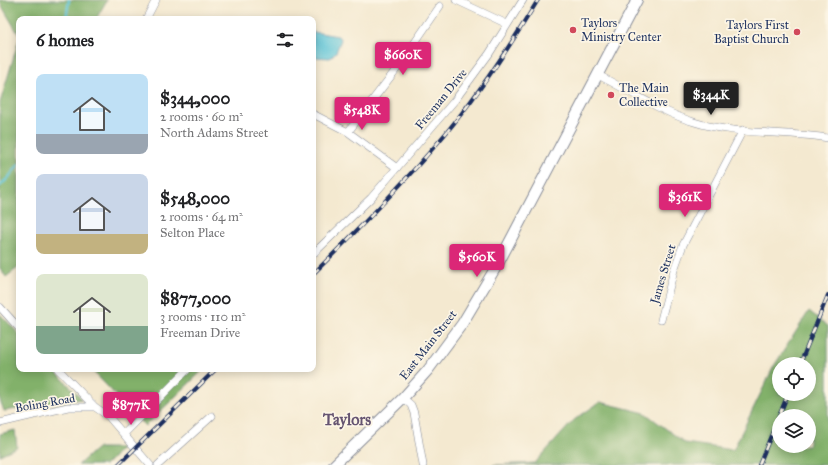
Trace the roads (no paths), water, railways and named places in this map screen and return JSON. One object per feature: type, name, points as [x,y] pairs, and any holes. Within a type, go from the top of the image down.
[{"type":"street","points":[[148,16],[156,0]]},
{"type":"street","points":[[456,0],[507,24]]},
{"type":"street","name":"Freeman Drive","points":[[316,251],[355,215],[469,83],[523,0]]},
{"type":"street","name":"East Main Street","points":[[334,465],[403,398],[446,347],[473,306],[507,248],[637,0]]},
{"type":"street","points":[[348,132],[398,67],[440,6]]},
{"type":"street","points":[[598,75],[670,112],[694,122],[743,130],[828,138]]},
{"type":"street","points":[[316,116],[348,132],[397,168]]},
{"type":"street","name":"James Street","points":[[661,320],[674,270],[683,245],[743,130]]},
{"type":"street","points":[[0,307],[16,325]]},
{"type":"street","points":[[61,372],[94,407],[108,416],[150,465]]},
{"type":"street","points":[[124,434],[185,372]]},
{"type":"street","points":[[403,398],[410,405],[414,413],[423,465]]},
{"type":"street","name":"Boling Road","points":[[0,423],[68,407],[94,407]]},
{"type":"street","points":[[158,465],[212,416]]},
{"type":"water","points":[[316,32],[338,36],[341,40],[336,52],[330,58],[316,57]]},
{"type":"waterway","points":[[66,16],[69,0]]},
{"type":"waterway","points":[[0,186],[16,168]]},
{"type":"railway","points":[[316,271],[381,205],[446,133],[495,68],[538,0]]},
{"type":"railway","points":[[803,357],[828,295]]},
{"type":"railway","points":[[118,465],[213,372]]},
{"type":"railway","points":[[782,409],[785,401]]},
{"type":"railway","points":[[759,465],[772,433]]},
{"type":"place","name":"Taylors Ministry Center","points":[[573,30]]},
{"type":"place","name":"Taylors First Baptist Church","points":[[797,32]]},
{"type":"place","name":"The Main Collective","points":[[611,95]]},
{"type":"district","name":"Taylors","points":[[347,419]]}]
